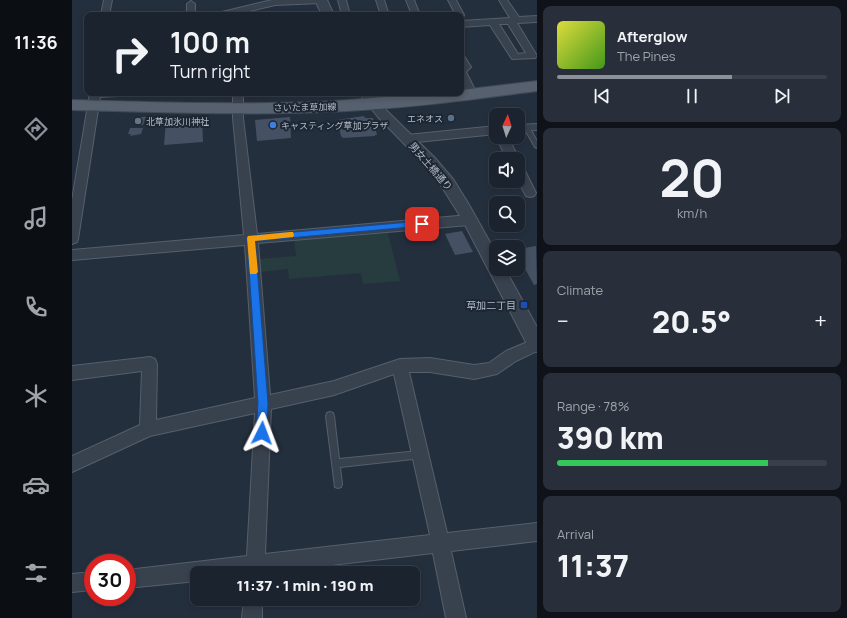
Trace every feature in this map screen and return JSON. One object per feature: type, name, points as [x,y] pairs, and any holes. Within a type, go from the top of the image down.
[{"type":"main road","name":"さいたま草加線","points":[[464,94],[537,86]]},
{"type":"main road","name":"さいたま草加線","points":[[72,105],[95,98],[239,100],[292,108],[370,98],[421,96]]},
{"type":"street","points":[[106,12],[108,0]]},
{"type":"street","points":[[232,0],[234,12]]},
{"type":"street","points":[[238,12],[275,2],[321,0],[327,12]]},
{"type":"street","points":[[342,0],[345,12]]},
{"type":"street","points":[[380,0],[384,12]]},
{"type":"street","points":[[410,0],[415,12]]},
{"type":"street","points":[[452,0],[458,12]]},
{"type":"street","points":[[493,22],[515,57],[532,56],[503,0]]},
{"type":"street","points":[[191,4],[191,12]]},
{"type":"street","points":[[464,20],[493,22],[537,19]]},
{"type":"street","points":[[464,77],[472,94]]},
{"type":"street","points":[[72,239],[95,98]]},
{"type":"street","name":"男女土橋通り","points":[[370,98],[450,186],[489,256]]},
{"type":"street","points":[[239,100],[238,118],[251,238],[263,403],[255,566]]},
{"type":"street","points":[[407,139],[489,131]]},
{"type":"street","points":[[525,183],[530,193]]},
{"type":"street","points":[[72,255],[251,238],[469,220]]},
{"type":"street","name":"男女土橋通り","points":[[500,276],[537,344]]},
{"type":"street","points":[[72,464],[148,429],[334,388],[400,366],[430,365],[474,372],[492,369],[512,356],[537,344]]},
{"type":"street","points":[[72,373],[150,364],[148,429]]},
{"type":"street","points":[[400,366],[419,455],[442,544],[456,618]]},
{"type":"street","points":[[271,566],[537,532]]},
{"type":"street","points":[[136,578],[190,573]]},
{"type":"street","points":[[72,583],[84,582]]},
{"type":"street","points":[[252,618],[253,606]]},
{"type":"lane","points":[[527,128],[537,146]]},
{"type":"lane","points":[[330,416],[338,484]]},
{"type":"lane","points":[[336,463],[419,455]]},
{"type":"green space","points":[[388,233],[400,281],[363,284],[361,273],[289,279],[288,269],[260,272],[259,259],[296,256],[294,240]]},
{"type":"building","points":[[301,96],[320,97],[301,97]]},
{"type":"building","points":[[364,116],[365,118],[373,118],[377,135],[343,138],[341,136],[337,120]]},
{"type":"building","points":[[137,117],[146,117],[143,125],[134,124]]},
{"type":"building","points":[[290,117],[291,138],[257,141],[255,120]]},
{"type":"building","points":[[202,118],[203,142],[164,145],[166,121]]},
{"type":"building","points":[[130,128],[143,128],[141,134],[130,136],[131,134],[128,134]]},
{"type":"building","points":[[462,231],[473,252],[455,255],[445,234]]},
{"type":"building","points":[[536,246],[537,284],[534,285],[525,269],[525,248]]},
{"type":"slow traffic","points":[[253,272],[251,238],[290,235]]},
{"type":"place","name":"エネオス","points":[[451,118]]},
{"type":"place","name":"北草加氷川神社","points":[[138,121]]},
{"type":"place","name":"キャスティング草加プラザ","points":[[273,125]]},
{"type":"place","name":"草加二丁目","points":[[524,305]]},
{"type":"route","points":[[262,433],[263,403],[251,238],[422,224]]}]
